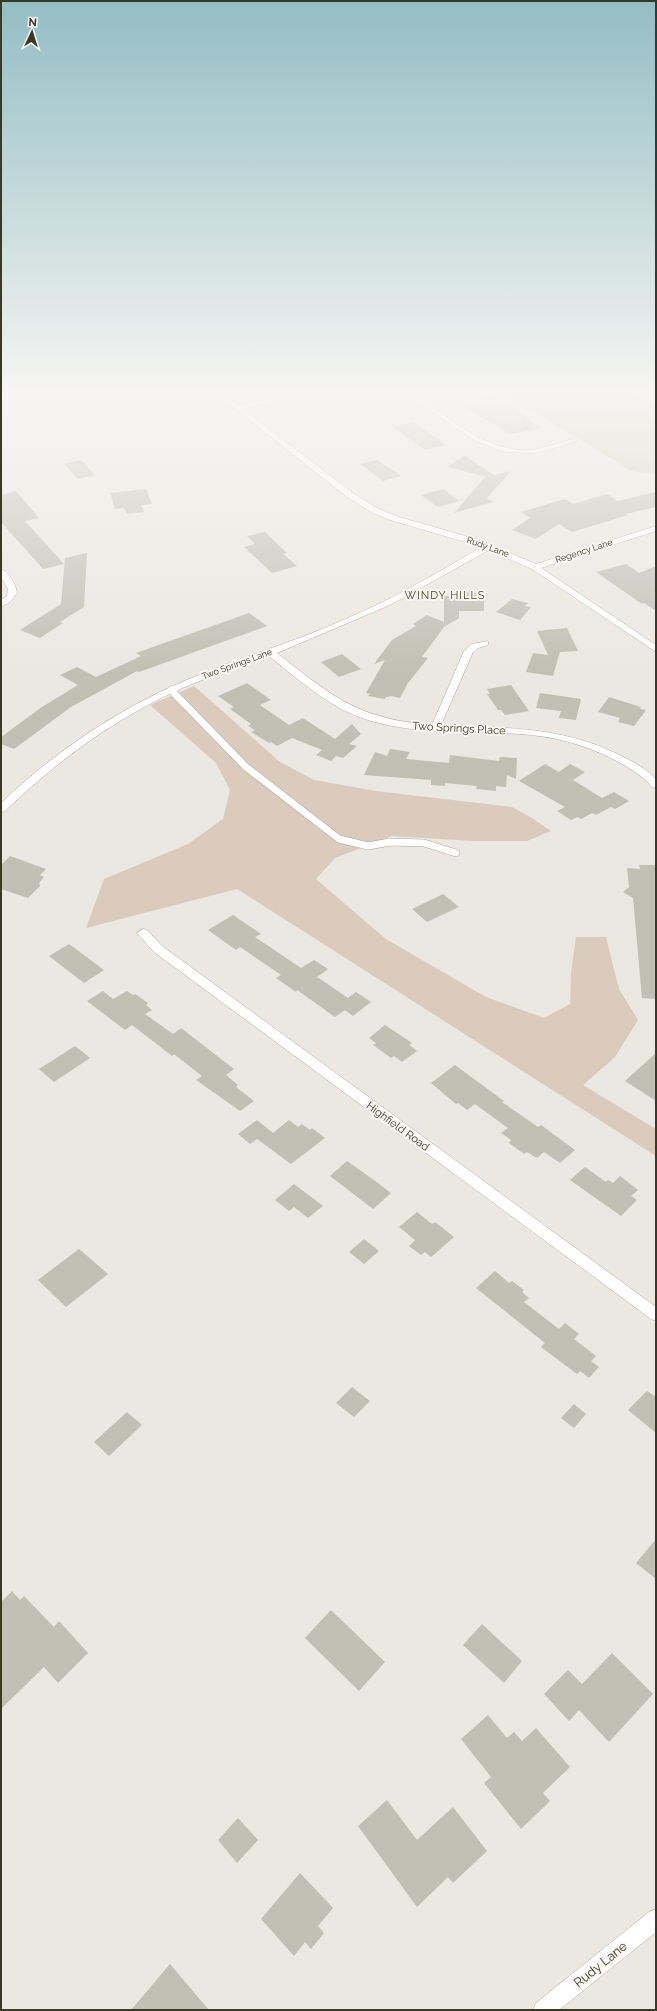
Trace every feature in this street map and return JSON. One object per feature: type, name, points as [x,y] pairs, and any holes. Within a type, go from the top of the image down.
[{"type":"street","name":"Rudy Lane","points":[[338,486],[374,510],[415,526],[489,547],[535,567],[656,649]]},
{"type":"street","name":"Regency Lane","points":[[535,567],[656,528]]},
{"type":"street","name":"Two Springs Lane","points":[[1,809],[42,770],[86,737],[146,702],[208,674],[270,652],[378,608],[489,547]]},
{"type":"street","points":[[1,572],[13,589],[13,593],[10,598],[1,604]]},
{"type":"street","points":[[435,728],[468,651],[475,646],[485,643]]},
{"type":"street","name":"Two Springs Place","points":[[270,652],[332,700],[348,708],[389,722],[435,728],[534,733],[581,743],[624,760],[656,785]]},
{"type":"street","name":"Highfield Road","points":[[143,933],[158,949],[656,1315]]},
{"type":"street","name":"Rudy Lane","points":[[543,2010],[656,1919]]},
{"type":"lane","points":[[171,690],[246,767],[273,790],[339,839],[352,844],[371,846],[389,842],[426,842],[438,845],[456,854]]},
{"type":"shaded area","points":[[194,686],[280,762],[314,780],[376,791],[512,807],[551,831],[527,841],[473,841],[392,836],[335,858],[316,879],[386,939],[486,997],[544,1018],[570,1004],[571,973],[576,937],[606,937],[619,989],[638,1020],[615,1057],[583,1085],[656,1129],[656,1156],[237,889],[86,928],[104,879],[188,844],[223,819],[230,790],[216,763],[150,705]]},
{"type":"building","points":[[477,486],[498,486],[487,498],[493,502],[454,513]]},
{"type":"building","points":[[146,489],[152,504],[141,505],[144,512],[127,514],[124,508],[115,509],[110,493]]},
{"type":"building","points":[[443,489],[459,501],[438,507],[421,495]]},
{"type":"building","points":[[16,491],[39,518],[25,521],[64,564],[43,569],[1,522],[1,495]]},
{"type":"building","points":[[656,492],[656,507],[626,514],[628,515],[572,532],[559,524],[536,539],[512,530],[530,518],[521,512],[565,499],[573,504],[607,494],[618,501]]},
{"type":"building","points":[[265,532],[287,553],[283,554],[297,566],[272,573],[244,547],[255,544],[247,536]]},
{"type":"building","points":[[87,553],[84,607],[60,622],[63,623],[40,638],[20,630],[61,604],[65,558]]},
{"type":"building","points":[[626,564],[639,573],[656,566],[656,611],[644,603],[642,604],[596,572]]},
{"type":"building","points":[[455,592],[484,593],[484,611],[459,611],[459,618],[444,627],[422,657],[428,658],[408,683],[400,698],[391,696],[386,697],[385,699],[368,696],[370,694],[366,693],[385,660],[374,664],[392,640],[416,626],[413,624],[427,615],[444,622],[444,596],[455,596]]},
{"type":"building","points":[[512,599],[528,603],[525,606],[531,607],[520,620],[496,612]]},
{"type":"building","points":[[249,613],[267,626],[139,672],[137,671],[71,707],[14,749],[1,744],[1,737],[42,707],[78,685],[60,675],[77,667],[96,677],[141,656],[136,653]]},
{"type":"building","points":[[567,628],[578,651],[560,652],[553,676],[526,672],[533,653],[548,655],[537,631]]},
{"type":"building","points":[[342,654],[361,669],[339,677],[321,662]]},
{"type":"building","points":[[247,683],[271,700],[260,705],[289,725],[303,718],[335,739],[352,724],[361,734],[349,744],[357,746],[343,758],[336,756],[331,761],[316,755],[322,750],[292,738],[277,746],[271,742],[269,743],[251,732],[255,730],[248,726],[251,724],[230,709],[234,707],[218,696]]},
{"type":"building","points":[[511,685],[529,711],[505,715],[501,710],[498,710],[487,694],[490,694],[487,689]]},
{"type":"building","points":[[540,693],[581,699],[576,720],[559,718],[561,711],[536,708]]},
{"type":"building","points":[[609,697],[646,710],[634,726],[618,722],[620,718],[598,712]]},
{"type":"building","points":[[390,749],[410,752],[406,759],[449,763],[450,755],[499,761],[500,757],[517,758],[516,779],[507,775],[506,787],[496,786],[496,791],[476,789],[477,786],[445,783],[445,786],[431,785],[431,780],[364,775],[375,752],[387,756]]},
{"type":"building","points":[[545,764],[559,772],[570,764],[585,772],[573,780],[602,798],[614,792],[629,801],[615,809],[611,807],[596,815],[592,813],[581,819],[578,817],[571,820],[557,811],[565,807],[519,781]]},
{"type":"building","points":[[10,856],[46,869],[40,875],[44,877],[39,883],[40,886],[28,898],[1,889],[1,865]]},
{"type":"building","points":[[639,865],[656,865],[656,999],[642,998],[633,898],[623,892],[629,887],[627,868],[640,869]]},
{"type":"building","points":[[443,894],[459,907],[427,922],[412,909]]},
{"type":"building","points":[[233,915],[261,934],[255,937],[301,968],[314,960],[328,969],[317,977],[348,998],[356,992],[371,1002],[353,1016],[345,1010],[335,1017],[297,990],[296,992],[276,978],[281,975],[240,947],[236,950],[208,930]]},
{"type":"building","points":[[69,944],[104,970],[84,983],[49,956]]},
{"type":"building","points":[[103,991],[113,999],[127,991],[133,995],[135,994],[148,1003],[146,1005],[152,1010],[145,1014],[173,1034],[181,1028],[234,1069],[226,1075],[238,1085],[236,1087],[254,1101],[240,1111],[196,1080],[202,1076],[174,1054],[172,1056],[132,1025],[125,1030],[87,1001]]},
{"type":"building","points":[[385,1025],[412,1043],[409,1045],[417,1051],[402,1062],[394,1056],[391,1058],[373,1045],[376,1043],[369,1038]]},
{"type":"building","points":[[75,1046],[90,1058],[54,1082],[39,1069]]},
{"type":"building","points":[[656,1053],[656,1101],[625,1081]]},
{"type":"building","points":[[455,1065],[504,1101],[502,1102],[538,1127],[541,1125],[575,1150],[560,1163],[544,1152],[537,1158],[527,1152],[524,1154],[509,1143],[511,1140],[501,1133],[508,1128],[475,1104],[467,1110],[458,1103],[456,1104],[431,1083]]},
{"type":"building","points":[[257,1120],[273,1133],[289,1120],[298,1127],[302,1124],[310,1130],[312,1128],[325,1138],[291,1164],[257,1139],[250,1144],[238,1134]]},
{"type":"building","points":[[347,1161],[391,1193],[373,1209],[330,1176]]},
{"type":"building","points":[[585,1167],[606,1182],[608,1180],[613,1183],[620,1176],[638,1190],[631,1196],[637,1200],[621,1216],[570,1180]]},
{"type":"building","points":[[294,1184],[323,1206],[308,1218],[294,1207],[289,1211],[275,1200]]},
{"type":"building","points":[[417,1212],[432,1224],[435,1222],[454,1237],[431,1257],[425,1252],[421,1255],[409,1246],[415,1240],[399,1227]]},
{"type":"building","points":[[364,1239],[379,1251],[364,1264],[349,1252]]},
{"type":"building","points":[[79,1249],[108,1274],[66,1307],[38,1280]]},
{"type":"building","points":[[495,1271],[509,1283],[512,1281],[524,1290],[522,1292],[529,1298],[524,1302],[559,1329],[565,1323],[579,1334],[574,1339],[596,1356],[591,1361],[599,1367],[589,1378],[580,1371],[577,1374],[541,1347],[545,1343],[476,1288]]},
{"type":"building","points":[[352,1387],[370,1401],[354,1417],[336,1403]]},
{"type":"building","points":[[647,1391],[656,1397],[656,1433],[628,1410]]},
{"type":"building","points":[[574,1404],[586,1414],[574,1428],[561,1418]]},
{"type":"building","points":[[127,1412],[142,1425],[109,1456],[94,1442]]},
{"type":"building","points":[[656,1539],[656,1579],[636,1563]]},
{"type":"building","points":[[12,1591],[20,1600],[24,1596],[54,1627],[59,1621],[88,1653],[58,1683],[44,1667],[1,1709],[1,1602]]},
{"type":"building","points":[[331,1610],[385,1662],[359,1691],[305,1638]]},
{"type":"building","points":[[482,1624],[522,1661],[504,1683],[463,1645]]},
{"type":"building","points":[[612,1653],[653,1694],[609,1742],[579,1710],[569,1721],[544,1694],[568,1670],[582,1684]]},
{"type":"building","points":[[488,1715],[507,1738],[514,1732],[522,1741],[536,1728],[570,1767],[543,1793],[550,1801],[521,1829],[484,1783],[491,1777],[461,1739]]},
{"type":"building","points":[[387,1800],[417,1840],[453,1807],[487,1851],[453,1883],[448,1877],[417,1907],[358,1826]]},
{"type":"building","points":[[238,1818],[258,1840],[237,1863],[218,1840]]},
{"type":"building","points":[[300,1873],[333,1908],[318,1926],[324,1933],[311,1949],[305,1942],[294,1956],[261,1919]]},
{"type":"building","points":[[170,1964],[209,2010],[131,2010]]},
{"type":"district","name":"WINDY HILLS","points":[[445,595]]}]
